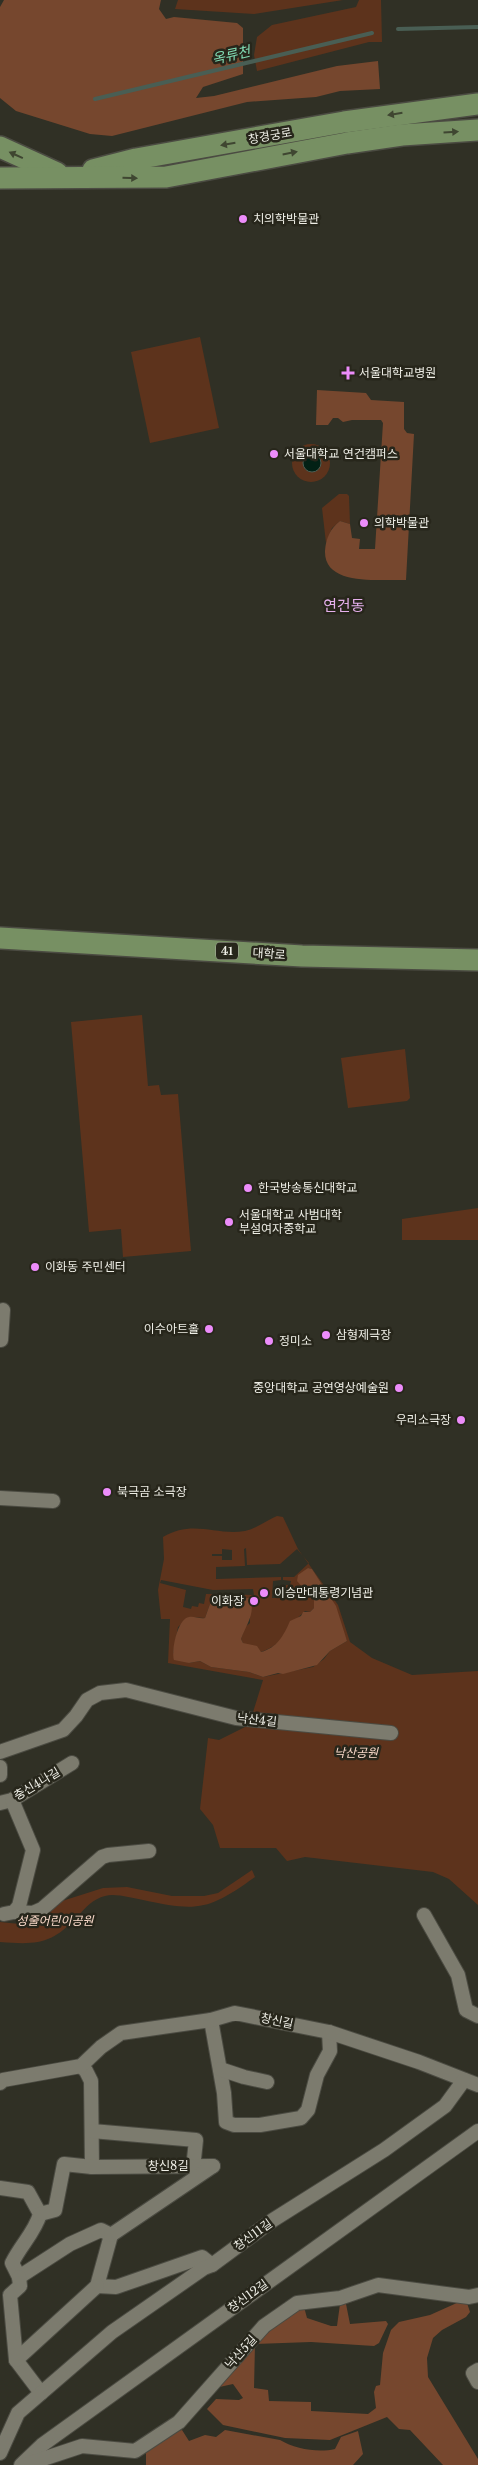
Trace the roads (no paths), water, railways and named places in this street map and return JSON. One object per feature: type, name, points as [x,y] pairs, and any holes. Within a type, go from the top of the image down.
[{"type":"main road","name":"창경궁로","points":[[64,177],[136,160],[344,122],[478,104]]},
{"type":"main road","name":"창경궁로","points":[[0,178],[139,179],[166,177],[347,143],[402,135],[478,130]]},
{"type":"main road","points":[[0,147],[64,177]]},
{"type":"main road","name":"대학로","points":[[0,938],[302,956],[478,960]]},
{"type":"street","points":[[1,1340],[3,1310]]},
{"type":"street","points":[[0,1498],[53,1501]]},
{"type":"street","name":"낙산4길","points":[[2,1751],[63,1730],[87,1700],[100,1693],[126,1690],[236,1718],[391,1733]]},
{"type":"street","name":"충신4나길","points":[[6,1801],[72,1763]]},
{"type":"street","points":[[0,1768],[0,1775]]},
{"type":"street","points":[[6,1801],[33,1850],[13,1908],[33,1913],[58,1902]]},
{"type":"street","points":[[42,1909],[102,1857],[149,1851]]},
{"type":"street","points":[[424,1916],[458,1975],[466,2010],[478,2016]]},
{"type":"street","name":"창신길","points":[[80,2066],[101,2047],[121,2034],[211,2020],[235,2013],[329,2032],[478,2085]]},
{"type":"street","points":[[211,2020],[220,2068],[226,2122],[234,2125],[260,2125],[301,2118],[308,2110],[317,2075],[328,2057],[331,2046],[329,2032]]},
{"type":"street","points":[[1,2081],[80,2066],[86,2071],[91,2081],[92,2167]]},
{"type":"street","points":[[220,2068],[244,2077],[268,2082]]},
{"type":"street","name":"창신11길","points":[[0,2453],[18,2413],[112,2332],[204,2268],[212,2265],[273,2220],[384,2150],[446,2106],[464,2080]]},
{"type":"street","points":[[92,2131],[196,2140],[194,2159]]},
{"type":"street","name":"창신12길","points":[[21,2465],[42,2445],[478,2131]]},
{"type":"street","name":"창신8길","points":[[19,2277],[12,2263],[20,2246],[37,2224],[40,2214],[55,2210],[64,2164],[92,2167],[213,2166],[111,2235]]},
{"type":"street","points":[[0,2188],[28,2192],[40,2214]]},
{"type":"street","points":[[16,2360],[97,2286],[111,2235],[101,2230],[70,2244],[19,2277],[20,2286],[10,2295],[16,2360],[41,2394]]},
{"type":"street","points":[[97,2286],[116,2287],[202,2257],[212,2265]]},
{"type":"street","name":"낙산5길","points":[[25,2465],[82,2446],[135,2451],[179,2422],[264,2326],[297,2302],[340,2298],[378,2286],[469,2298],[478,2295]]},
{"type":"street","points":[[478,2370],[473,2373],[478,2382]]},
{"type":"waterway","name":"옥류천","points":[[398,29],[478,27]]},
{"type":"waterway","name":"옥류천","points":[[95,99],[372,33]]},
{"type":"place","name":"치의학박물관","points":[[243,219]]},
{"type":"place","name":"서울대학교병원","points":[[348,373]]},
{"type":"place","name":"서울대학교 연건캠퍼스","points":[[274,454]]},
{"type":"place","name":"의학박물관","points":[[364,523]]},
{"type":"place","name":"한국방송통신대학교","points":[[248,1188]]},
{"type":"place","name":"서울대학교 사범대학 부설여자중학교","points":[[229,1222]]},
{"type":"place","name":"이화동 주민센터","points":[[35,1267]]},
{"type":"place","name":"이수아트홀","points":[[209,1329]]},
{"type":"place","name":"삼형제극장","points":[[326,1335]]},
{"type":"place","name":"정미소","points":[[269,1341]]},
{"type":"place","name":"중앙대학교 공연영상예술원","points":[[399,1388]]},
{"type":"place","name":"우리소극장","points":[[461,1420]]},
{"type":"place","name":"북극곰 소극장","points":[[107,1492]]},
{"type":"place","name":"이승만대통령기념관","points":[[264,1593]]},
{"type":"place","name":"이화장","points":[[254,1601]]},
{"type":"district","name":"연건동","points":[[344,606]]},
{"type":"park label","name":"낙산공원","points":[[356,1753]]},
{"type":"park label","name":"성줄어린이공원","points":[[55,1921]]}]
